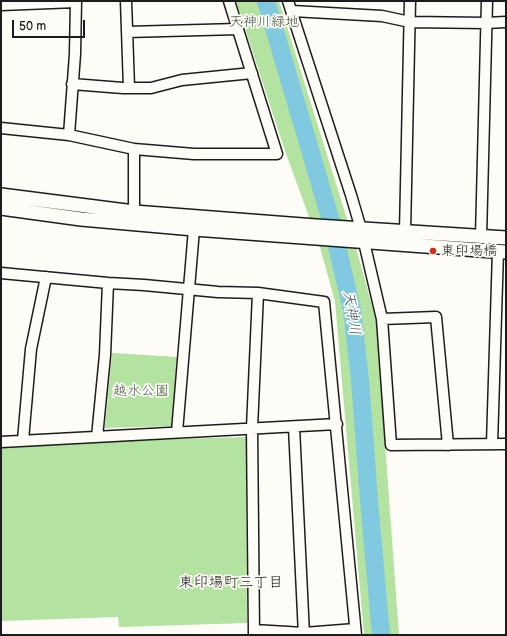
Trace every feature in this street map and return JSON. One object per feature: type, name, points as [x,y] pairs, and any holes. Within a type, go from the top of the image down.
[{"type":"street","points":[[126,1],[129,88]]},
{"type":"street","points":[[1,128],[69,135],[134,149],[194,154],[277,154],[229,1]]},
{"type":"street","points":[[288,1],[361,229]]},
{"type":"street","points":[[405,232],[410,1]]},
{"type":"street","points":[[481,236],[487,1]]},
{"type":"street","points":[[1,5],[76,2],[69,135]]},
{"type":"street","points":[[292,11],[382,16],[410,22],[506,22]]},
{"type":"street","points":[[126,32],[238,29]]},
{"type":"street","points":[[72,84],[152,88],[182,80],[252,73]]},
{"type":"street","points":[[134,149],[134,212]]},
{"type":"street","points":[[1,195],[134,212],[317,232],[358,242],[502,251],[492,444]]},
{"type":"street","points":[[1,208],[80,219],[194,229],[317,232],[348,228],[506,238]]},
{"type":"street","points":[[177,432],[194,229]]},
{"type":"street","points":[[358,242],[382,319],[391,445],[506,444]]},
{"type":"street","points":[[1,273],[188,290],[258,292],[324,302],[355,632],[304,634],[254,633],[252,428],[258,292]]},
{"type":"street","points":[[23,440],[31,349],[46,277]]},
{"type":"street","points":[[97,437],[105,355],[108,283]]},
{"type":"street","points":[[382,319],[436,317],[448,445]]},
{"type":"street","points":[[1,442],[336,424]]},
{"type":"street","points":[[294,427],[304,634]]},
{"type":"green space","name":"天神川緑地","points":[[236,1],[279,1],[356,248],[376,320],[399,635],[364,635],[335,301],[319,244],[285,151]]},
{"type":"green space","name":"越水公園","points":[[112,353],[177,357],[172,426],[105,428]]},
{"type":"green space","points":[[246,437],[247,623],[119,627],[118,617],[1,621],[1,444]]},
{"type":"waterway","name":"天神川","points":[[266,1],[331,221],[352,310],[360,380],[381,635]]},
{"type":"place","name":"東印場橋","points":[[433,251]]},
{"type":"district","name":"東印場町三丁目","points":[[231,583]]}]
